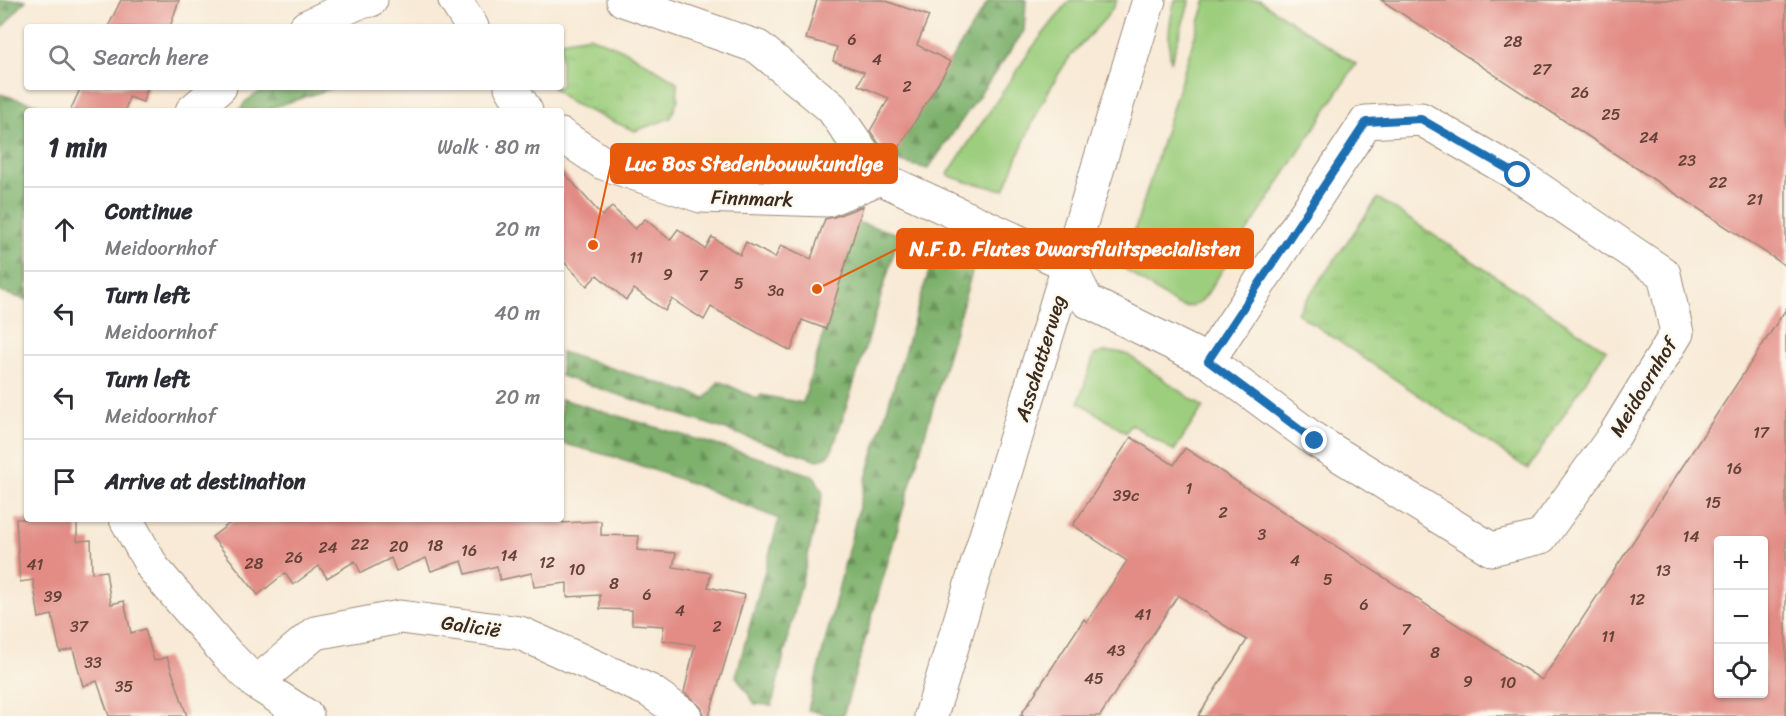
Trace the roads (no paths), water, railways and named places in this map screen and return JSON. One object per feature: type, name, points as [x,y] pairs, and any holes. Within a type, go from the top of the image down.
[{"type":"street","points":[[312,24],[357,3],[371,0]]},
{"type":"street","points":[[455,0],[470,24]]},
{"type":"street","points":[[624,0],[758,47],[832,108],[880,178],[1068,266]]},
{"type":"street","name":"Asschatterweg","points":[[931,716],[1149,0]]},
{"type":"street","points":[[196,108],[216,90]]},
{"type":"street","points":[[513,90],[524,108]]},
{"type":"street","name":"Meidoornhof","points":[[1068,266],[1087,301],[1208,361],[1315,441],[1491,549],[1541,537],[1614,436],[1677,333],[1664,274],[1518,175],[1421,119],[1366,122],[1208,361]]},
{"type":"street","name":"Finnmark","points":[[564,137],[603,163],[701,196],[827,200],[880,178]]},
{"type":"street","points":[[128,522],[153,568],[226,653],[256,683],[307,716]]},
{"type":"street","name":"Galicië","points":[[256,683],[315,633],[400,617],[520,633],[650,692],[685,716]]},
{"type":"place","name":"Luc Bos Stedenbouwkundige","points":[[593,245]]},
{"type":"place","name":"N.F.D. Flutes Dwarsfluitspecialisten","points":[[817,289]]}]
